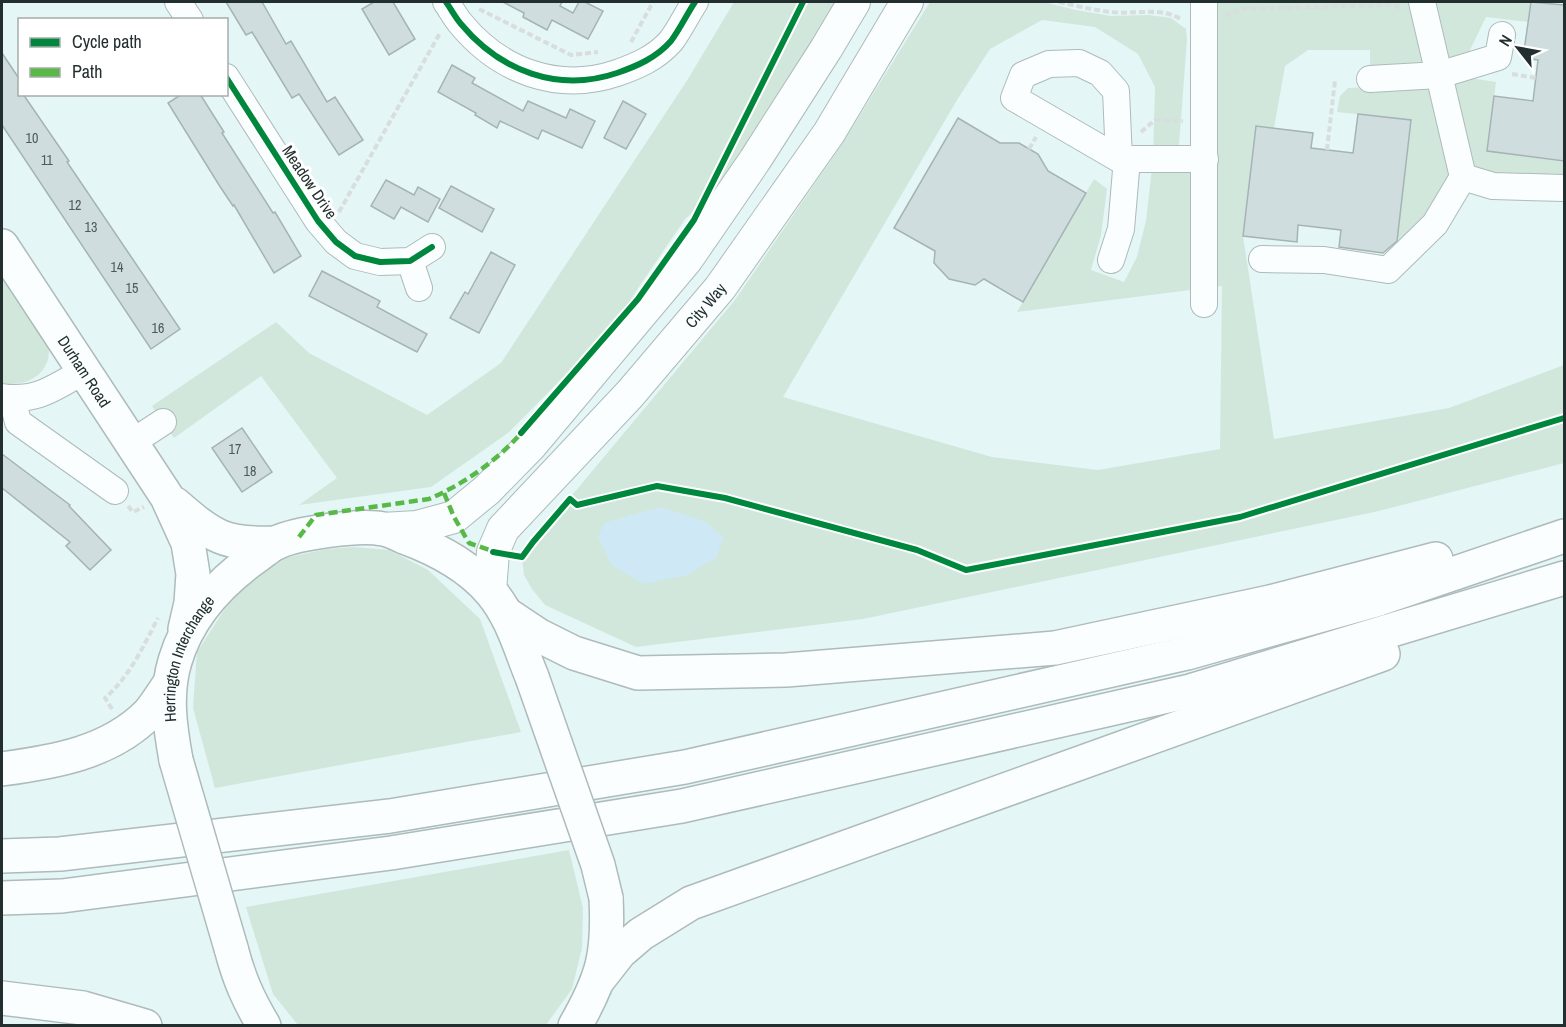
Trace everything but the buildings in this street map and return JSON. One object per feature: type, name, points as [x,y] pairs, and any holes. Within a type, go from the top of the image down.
[{"type":"highway","name":"Durham Road","points":[[2,246],[82,372],[167,497]]},
{"type":"highway","points":[[167,497],[205,531],[219,537],[246,544],[276,543]]},
{"type":"highway","points":[[167,497],[188,543],[193,574],[191,603],[183,639]]},
{"type":"highway","name":"Herrington Interchange","points":[[264,1026],[247,998],[239,978],[176,760],[169,720],[170,683],[174,662],[183,639],[200,611],[218,588],[234,572],[276,543],[323,531],[382,529],[430,547],[460,564],[499,603],[538,635],[574,653],[638,673],[786,670],[1055,648],[1270,602],[1564,526]]},
{"type":"highway","points":[[2,856],[60,854],[390,816],[685,767],[1187,653],[1379,599],[1564,536]]},
{"type":"highway","points":[[2,898],[62,896],[391,853],[682,806],[1190,691],[1564,578]]},
{"type":"highway","points":[[586,1009],[620,952],[641,934],[691,903],[1235,709],[1564,586]]},
{"type":"highway","points":[[499,603],[532,678],[598,865],[606,898],[608,938],[586,1009]]},
{"type":"highway","points":[[2,769],[47,763],[91,751],[125,732],[148,713],[170,683]]},
{"type":"highway","points":[[2,998],[83,1008],[145,1026]]},
{"type":"main road","points":[[382,529],[417,527],[454,517],[487,489],[531,445],[687,259],[755,160],[854,2]]},
{"type":"main road","name":"City Way","points":[[499,603],[493,552],[503,530],[630,394],[720,288],[829,133],[907,2]]},
{"type":"street","points":[[178,2],[189,18]]},
{"type":"street","points":[[458,7],[461,24],[485,47],[511,65],[538,77],[570,82],[605,77],[643,64],[670,41],[695,2]]},
{"type":"street","points":[[1262,259],[1324,260],[1388,270],[1435,224],[1463,177],[1424,9]]},
{"type":"street","points":[[1204,13],[1204,303]]},
{"type":"street","points":[[1370,79],[1439,75],[1498,57],[1502,35]]},
{"type":"street","points":[[1112,260],[1121,229],[1123,159],[1118,133],[1116,91],[1100,73],[1079,63],[1049,64],[1023,75],[1014,98],[1123,159],[1205,159]]},
{"type":"street","name":"Meadow Drive","points":[[228,80],[318,221],[336,242],[355,256],[380,262],[410,261]]},
{"type":"street","points":[[1463,177],[1493,186],[1564,188]]},
{"type":"street","points":[[419,288],[410,261],[432,247]]},
{"type":"street","points":[[82,372],[38,396],[7,398],[18,422],[115,491]]},
{"type":"street","points":[[131,444],[163,422]]},
{"type":"path","points":[[624,44],[632,41],[653,2]]},
{"type":"path","points":[[1059,2],[1113,13],[1164,13],[1176,16],[1187,25],[1204,13],[1221,24],[1228,14],[1243,9],[1391,5],[1402,9],[1413,19],[1424,9]]},
{"type":"path","points":[[327,232],[458,7],[571,55],[608,51]]},
{"type":"path","points":[[1327,150],[1335,80]]},
{"type":"path","points":[[1118,133],[1139,133],[1155,120],[1185,121],[1186,110]]},
{"type":"green space","points":[[734,2],[854,2],[755,160],[685,219],[609,331],[508,433],[431,487],[299,505],[337,478],[261,376],[174,438],[152,406],[276,322],[309,353],[427,415],[501,363],[688,79]]},
{"type":"green space","points":[[930,2],[1044,2],[1111,16],[1149,15],[1171,18],[1186,29],[1187,39],[1178,158],[1204,159],[1204,2],[1531,2],[1528,22],[1486,17],[1469,52],[1463,77],[1496,82],[1487,151],[1564,161],[1564,180],[1446,192],[1395,255],[1411,120],[1337,112],[1340,96],[1348,88],[1370,87],[1370,50],[1308,50],[1285,66],[1274,128],[1256,127],[1243,236],[1274,439],[1449,408],[1564,365],[1564,463],[1379,511],[863,619],[636,647],[545,605],[524,575],[522,557],[735,300],[842,144]],"holes":[[[1042,20],[1095,27],[1138,54],[1155,87],[1153,159],[1146,221],[1137,257],[1124,282],[1091,270],[1101,235],[1107,189],[1094,179],[1017,312],[1222,286],[1220,449],[1098,470],[992,457],[783,397],[957,100],[990,49]]]},
{"type":"green space","points":[[2,270],[49,348],[48,361],[44,368],[34,378],[22,383],[2,383]]},
{"type":"green space","points":[[354,547],[389,550],[428,570],[480,619],[521,732],[215,788],[193,708],[197,652],[233,596],[279,559],[327,549]]},
{"type":"green space","points":[[569,850],[583,908],[582,948],[572,989],[546,1025],[298,1025],[273,994],[246,907]]},
{"type":"water","points":[[660,507],[704,521],[723,536],[717,557],[687,575],[644,584],[612,565],[598,537],[604,523]]},
{"type":"marked path","points":[[299,537],[316,515],[429,499],[443,493],[493,461],[525,429]]},
{"type":"marked path","points":[[444,493],[469,543],[498,553]]},
{"type":"cycle path","points":[[446,2],[461,24],[494,54],[532,74],[552,79],[573,80],[595,79],[617,73],[653,57],[671,41],[695,2]]},
{"type":"cycle path","points":[[521,433],[638,299],[694,220],[803,2]]},
{"type":"cycle path","points":[[228,80],[318,221],[336,242],[355,256],[380,262],[410,261],[432,247]]},
{"type":"cycle path","points":[[493,552],[522,557],[570,499],[577,505],[657,486],[725,498],[917,550],[966,570],[1240,517],[1564,418]]}]
